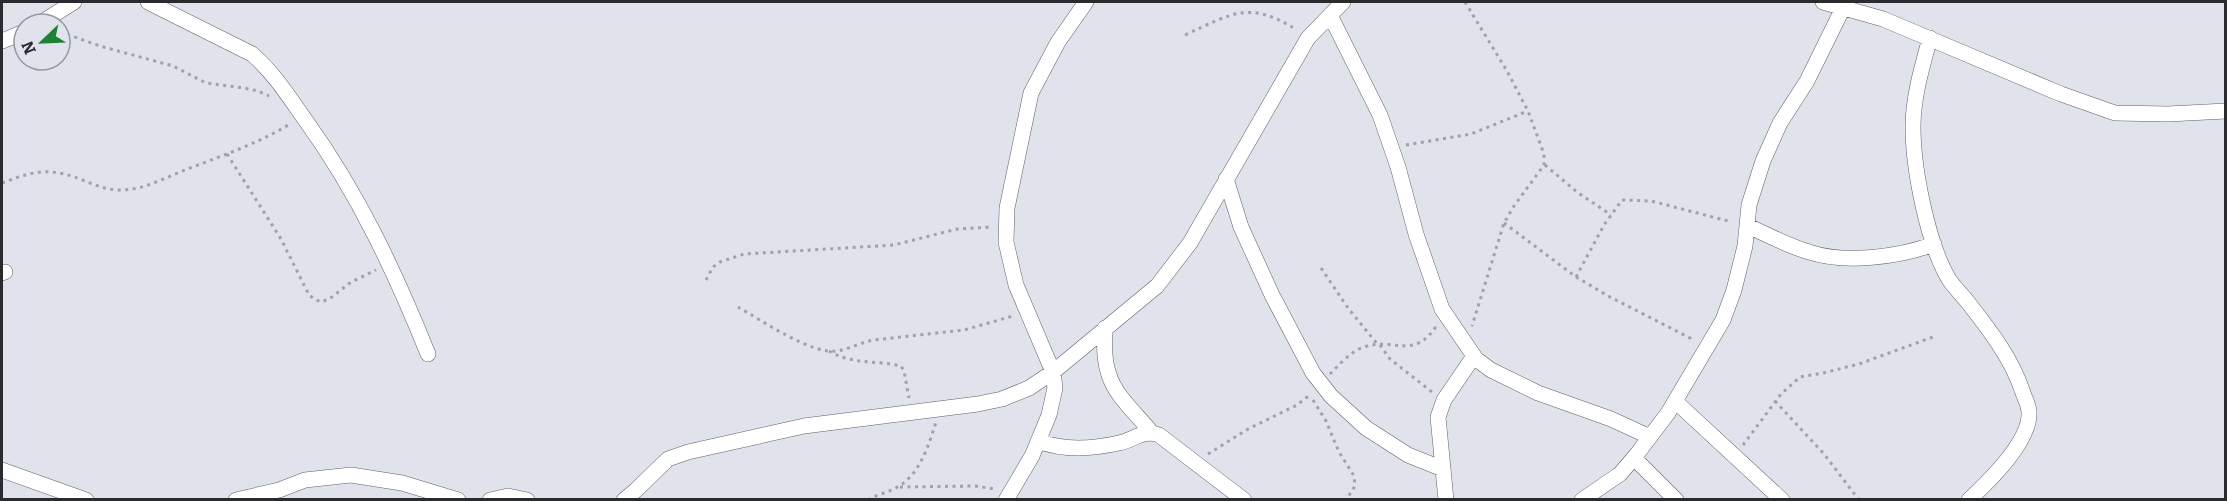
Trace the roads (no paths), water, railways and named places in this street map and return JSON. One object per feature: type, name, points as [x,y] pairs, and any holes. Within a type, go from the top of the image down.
[{"type":"street","points":[[58,12],[74,2]]},
{"type":"street","points":[[148,2],[252,54],[273,74],[322,141],[360,204],[389,263],[428,354]]},
{"type":"street","points":[[1008,496],[1032,456],[1053,404],[1055,388],[1053,372],[1044,348],[1026,312],[1016,285],[1006,242],[1007,208],[1031,93],[1058,42],[1086,2]]},
{"type":"street","points":[[624,500],[668,459],[688,452],[804,426],[1002,399],[1029,388],[1053,372],[1157,286],[1190,243],[1308,38],[1343,2]]},
{"type":"street","points":[[1823,2],[1883,19],[2061,94],[2115,113],[2168,114],[2226,111]]},
{"type":"street","points":[[1582,500],[1620,474],[1634,458],[1675,401],[1723,320],[1734,290],[1749,226],[1749,205],[1763,161],[1780,123],[1807,81],[1843,8]]},
{"type":"street","points":[[1330,15],[1380,115],[1392,147],[1416,234],[1445,314],[1470,350],[1491,370],[1538,393],[1611,419],[1650,437]]},
{"type":"street","points":[[1930,38],[1918,80],[1913,127],[1918,174],[1934,244],[1950,280],[2003,349],[2021,386],[2029,411],[2021,439],[2000,468],[1969,500]]},
{"type":"street","points":[[1226,179],[1241,227],[1272,295],[1320,383],[1353,417],[1380,438],[1408,454],[1443,469]]},
{"type":"street","points":[[1749,226],[1808,252],[1829,257],[1853,259],[1900,253],[1934,244]]},
{"type":"street","points":[[1104,328],[1108,375],[1117,390],[1151,432]]},
{"type":"street","points":[[1446,500],[1438,417],[1444,400],[1470,350]]},
{"type":"street","points":[[1675,401],[1782,500]]},
{"type":"street","points":[[1038,441],[1059,448],[1098,447],[1121,443],[1145,432],[1151,432],[1159,435],[1197,462],[1244,500]]},
{"type":"street","points":[[1634,458],[1676,500]]},
{"type":"street","points":[[2,470],[86,500]]},
{"type":"street","points":[[236,500],[279,490],[305,480],[351,475],[410,485],[458,500]]},
{"type":"street","points":[[490,500],[508,496],[527,500]]}]
